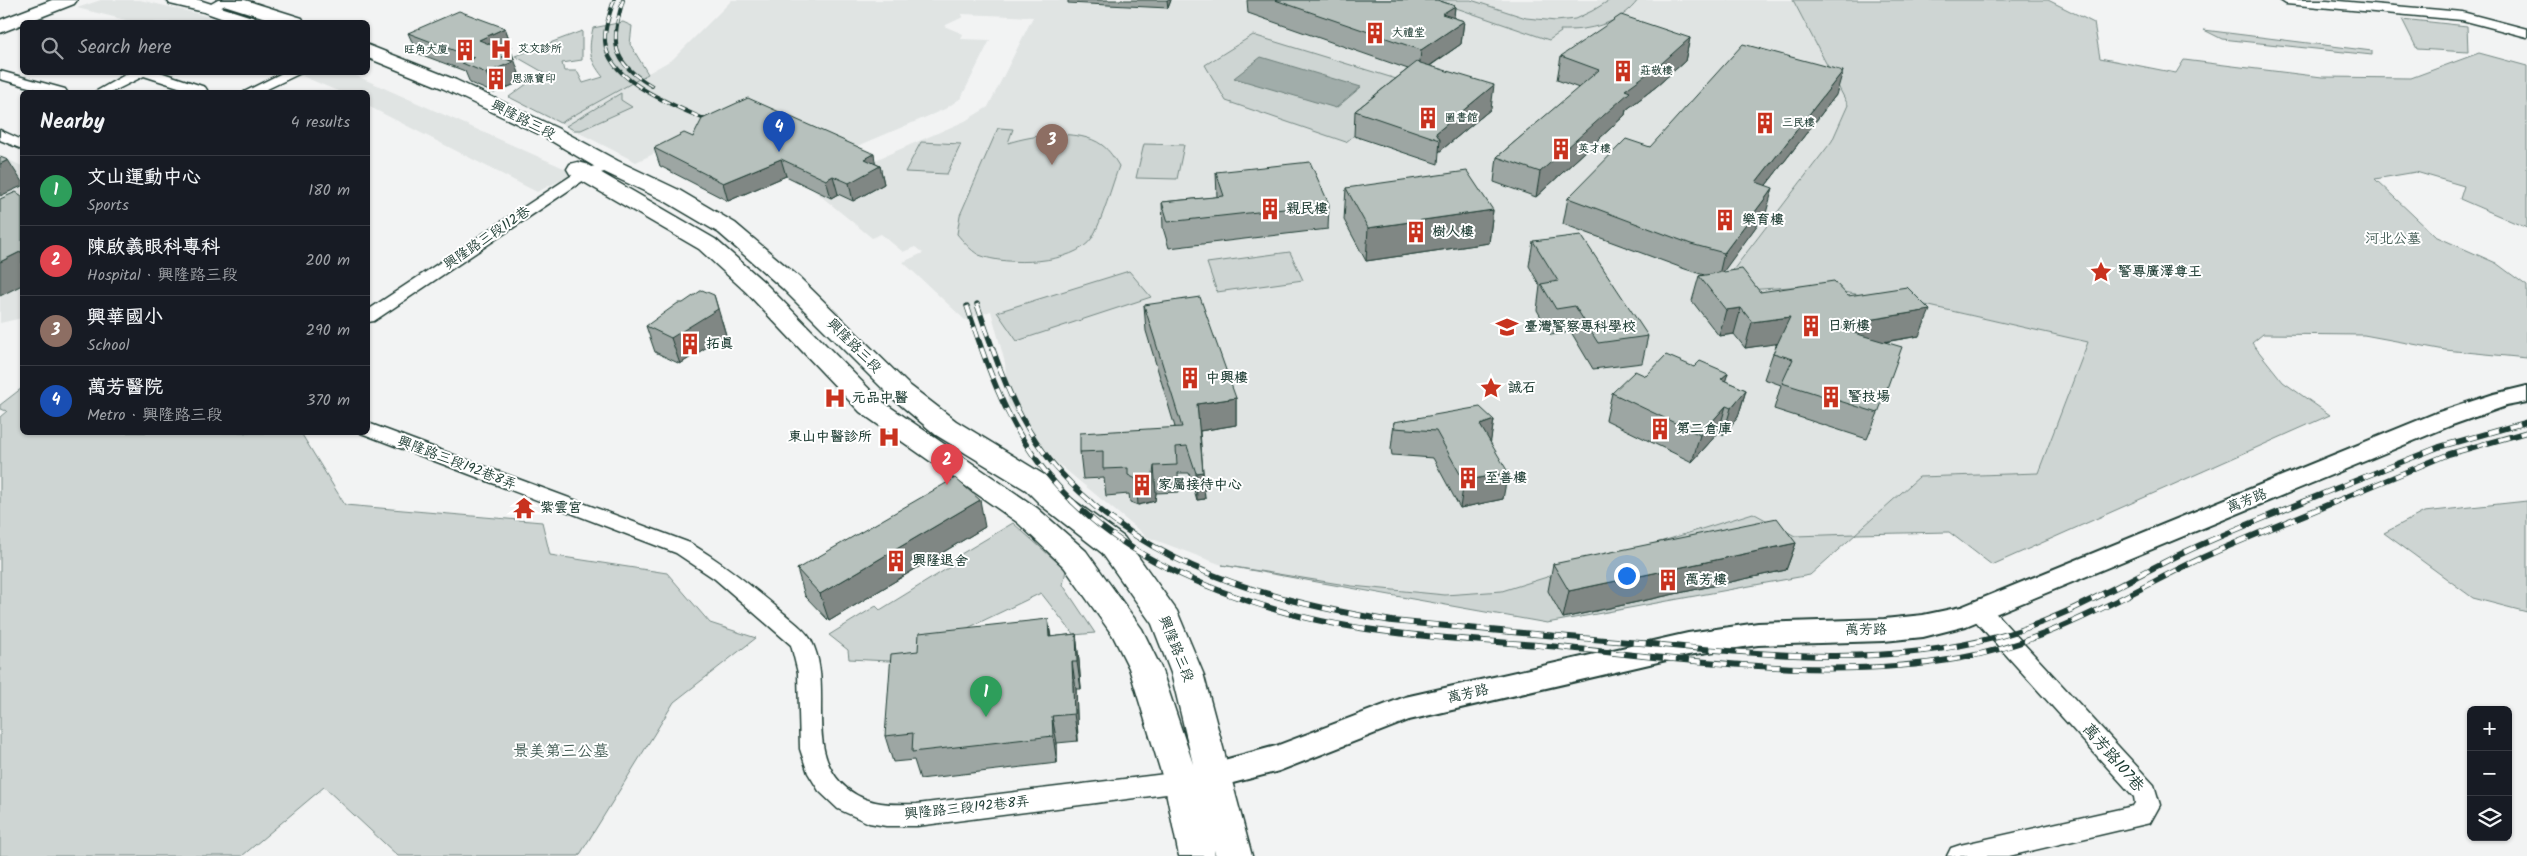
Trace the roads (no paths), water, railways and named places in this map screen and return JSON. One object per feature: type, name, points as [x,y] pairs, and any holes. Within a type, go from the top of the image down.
[{"type":"main road","points":[[0,27],[68,0]]},
{"type":"main road","points":[[35,20],[85,0]]},
{"type":"main road","points":[[176,0],[223,2],[288,20]]},
{"type":"main road","points":[[223,2],[246,20]]},
{"type":"main road","points":[[0,35],[20,27]]},
{"type":"main road","name":"興隆路三段","points":[[370,52],[489,102],[550,132],[598,169],[707,244],[755,287],[870,406],[1027,515],[1075,559],[1126,629],[1145,668],[1163,729],[1198,779],[1234,856]]},
{"type":"main road","name":"興隆路三段","points":[[370,69],[459,104],[598,169],[671,195],[727,228],[791,283],[899,390],[946,428],[1036,483],[1052,499],[1113,546],[1166,620],[1187,673],[1198,779],[1197,856]]},
{"type":"street","points":[[2286,0],[2462,16],[2527,32]]},
{"type":"street","points":[[0,76],[20,67]]},
{"type":"street","points":[[106,90],[138,75]]},
{"type":"street","points":[[153,75],[200,90]]},
{"type":"street","points":[[256,90],[290,75]]},
{"type":"street","points":[[0,76],[52,90]]},
{"type":"street","points":[[2,135],[20,130]]},
{"type":"street","points":[[2,135],[20,144]]},
{"type":"street","name":"興隆路三段112巷","points":[[370,317],[598,169]]},
{"type":"street","name":"萬芳路","points":[[1198,779],[1313,746],[1362,724],[1405,709],[1688,644],[1778,633],[1884,630],[1924,626],[1966,616],[2444,419],[2502,399],[2527,394]]},
{"type":"street","name":"興隆路三段192巷8弄","points":[[370,430],[683,548],[722,573],[799,639],[804,647],[810,682],[812,749],[817,770],[835,793],[861,810],[881,815],[917,815],[1198,779]]},
{"type":"street","name":"萬芳路107巷","points":[[1960,856],[2141,815],[2148,806],[2145,792],[1980,610]]},
{"type":"railway","points":[[614,0],[606,26],[605,41],[609,56],[619,70],[650,93],[717,125]]},
{"type":"railway","points":[[623,0],[617,28],[617,50],[628,68],[652,86]]},
{"type":"railway","points":[[977,304],[1007,387],[1032,435],[1067,480],[1091,502]]},
{"type":"railway","points":[[967,306],[986,361],[1007,411],[1035,457],[1052,480],[1072,501]]},
{"type":"railway","points":[[2302,502],[2439,447],[2527,422]]},
{"type":"railway","points":[[2334,502],[2449,454],[2527,432]]},
{"type":"railway","points":[[1072,501],[1114,536],[1162,565],[1238,598],[1298,616],[1404,634],[1703,662],[1754,666],[1858,668],[1910,665],[1961,658],[2021,642],[2078,619],[2244,539],[2337,501]]},
{"type":"railway","points":[[1089,501],[1122,527],[1193,567],[1271,595],[1351,614],[1392,621],[1522,633],[1738,652],[1825,656],[1912,652],[1955,646],[2021,630],[2069,611],[2198,546],[2305,501]]},
{"type":"place","name":"大禮堂","points":[[1375,33]]},
{"type":"place","name":"艾文診所","points":[[501,49]]},
{"type":"place","name":"旺角大廈","points":[[465,50]]},
{"type":"place","name":"莊敬樓","points":[[1623,71]]},
{"type":"place","name":"思源寶印","points":[[496,79]]},
{"type":"place","name":"圖書館","points":[[1428,118]]},
{"type":"place","name":"三民樓","points":[[1765,123]]},
{"type":"place","name":"英才樓","points":[[1561,149]]},
{"type":"place","name":"萬芳醫院","points":[[779,152]]},
{"type":"place","name":"興華國小","points":[[1052,165]]},
{"type":"place","name":"親民樓","points":[[1270,209]]},
{"type":"place","name":"樂育樓","points":[[1725,220]]},
{"type":"place","name":"樹人樓","points":[[1416,232]]},
{"type":"place","name":"警專廣澤尊王","points":[[2101,272]]},
{"type":"place","name":"日新樓","points":[[1811,326]]},
{"type":"place","name":"臺灣警察專科學校","points":[[1507,327]]},
{"type":"place","name":"拓真","points":[[690,344]]},
{"type":"place","name":"中興樓","points":[[1190,378]]},
{"type":"place","name":"誠石","points":[[1491,388]]},
{"type":"place","name":"警技場","points":[[1831,397]]},
{"type":"place","name":"元品中醫","points":[[835,398]]},
{"type":"place","name":"第二倉庫","points":[[1660,429]]},
{"type":"place","name":"東山中醫診所","points":[[889,437]]},
{"type":"place","name":"至善樓","points":[[1468,478]]},
{"type":"place","name":"陳啟義眼科專科","points":[[947,485]]},
{"type":"place","name":"家屬接待中心","points":[[1142,485]]},
{"type":"place","name":"紫雲宮","points":[[524,508]]},
{"type":"place","name":"興隆退舍","points":[[896,561]]},
{"type":"place","name":"萬芳樓","points":[[1668,580]]},
{"type":"place","name":"文山運動中心","points":[[986,717]]},
{"type":"park label","name":"河北公墓","points":[[2393,239]]},
{"type":"park label","name":"景美第三公墓","points":[[561,751]]}]
